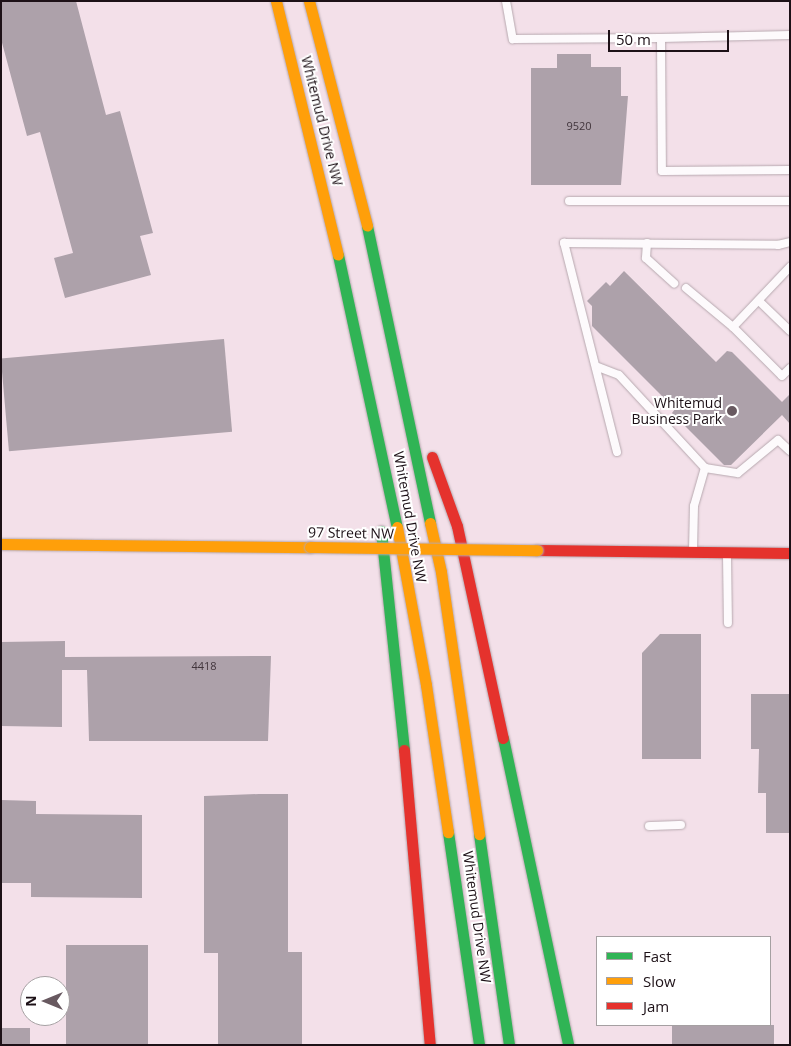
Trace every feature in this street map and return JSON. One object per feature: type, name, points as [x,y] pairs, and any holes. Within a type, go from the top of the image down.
[{"type":"main road","points":[[267,1],[285,35]]},
{"type":"main road","name":"Whitemud Drive NW","points":[[276,1],[384,457],[426,685],[479,1045]]},
{"type":"main road","name":"Whitemud Drive NW","points":[[309,1],[364,212],[398,363],[455,659],[509,1045]]},
{"type":"main road","points":[[398,363],[457,526],[568,1045]]},
{"type":"main road","points":[[384,457],[381,529],[413,831],[430,1045]]},
{"type":"main road","name":"97 Street NW","points":[[1,544],[790,553]]},
{"type":"lane","points":[[506,1],[513,39],[790,36]]},
{"type":"lane","points":[[661,38],[662,170],[790,170]]},
{"type":"lane","points":[[569,201],[790,201]]},
{"type":"lane","points":[[616,452],[598,368],[564,242],[790,242]]},
{"type":"lane","points":[[647,243],[646,258],[674,283]]},
{"type":"lane","points":[[733,327],[790,267]]},
{"type":"lane","points":[[686,288],[733,327],[782,376],[790,368]]},
{"type":"lane","points":[[759,301],[790,331]]},
{"type":"lane","points":[[598,368],[619,375],[705,468],[738,474],[778,440],[790,451]]},
{"type":"lane","points":[[693,552],[694,506],[705,468]]},
{"type":"lane","points":[[727,552],[728,623]]},
{"type":"lane","points":[[649,826],[681,825]]},
{"type":"building","points":[[1,1],[76,1],[106,115],[120,111],[153,233],[140,236],[151,275],[65,298],[54,258],[73,253],[40,132],[27,136],[1,39]]},
{"type":"building","points":[[557,54],[591,54],[591,67],[621,67],[621,96],[628,96],[621,185],[531,185],[531,68],[557,68]]},
{"type":"building","points":[[624,271],[716,362],[727,351],[732,352],[782,402],[790,394],[790,424],[782,415],[731,465],[724,465],[672,413],[675,409],[592,326],[592,306],[587,301],[606,282],[610,286]]},
{"type":"building","points":[[224,339],[232,432],[9,451],[1,359]]},
{"type":"building","points":[[660,634],[701,634],[701,759],[642,759],[642,653]]},
{"type":"building","points":[[65,641],[65,657],[271,656],[268,741],[89,741],[87,670],[62,670],[62,727],[1,726],[1,642]]},
{"type":"building","points":[[751,694],[790,694],[790,833],[766,833],[766,793],[758,793],[759,749],[751,749]]},
{"type":"building","points":[[288,794],[288,952],[302,952],[302,1045],[218,1045],[218,953],[204,953],[204,796]]},
{"type":"building","points":[[1,800],[36,801],[36,814],[142,815],[142,898],[31,897],[31,883],[1,883]]},
{"type":"building","points":[[66,945],[148,945],[148,1045],[66,1045],[66,1026],[70,1026],[70,976],[66,976]]},
{"type":"building","points":[[774,1025],[774,1044],[672,1044],[672,1026]]},
{"type":"building","points":[[1,1028],[30,1028],[30,1045],[1,1045]]},
{"type":"traffic: fast","points":[[367,226],[430,523]]},
{"type":"traffic: fast","points":[[338,255],[397,527]]},
{"type":"traffic: fast","points":[[381,531],[404,750]]},
{"type":"traffic: fast","points":[[503,738],[568,1045]]},
{"type":"traffic: fast","points":[[448,832],[479,1045]]},
{"type":"traffic: fast","points":[[479,834],[509,1045]]},
{"type":"traffic: slow","points":[[276,1],[338,255]]},
{"type":"traffic: slow","points":[[309,1],[367,226]]},
{"type":"traffic: slow","points":[[430,523],[441,572],[479,834]]},
{"type":"traffic: slow","points":[[397,527],[426,685],[448,832]]},
{"type":"traffic: slow","points":[[1,544],[310,547]]},
{"type":"traffic: slow","points":[[310,547],[537,550]]},
{"type":"traffic: jam","points":[[432,457],[457,526],[503,738]]},
{"type":"traffic: jam","points":[[537,550],[790,553]]},
{"type":"traffic: jam","points":[[404,750],[430,1045]]},
{"type":"place","name":"Whitemud Business Park","points":[[732,411]]}]
